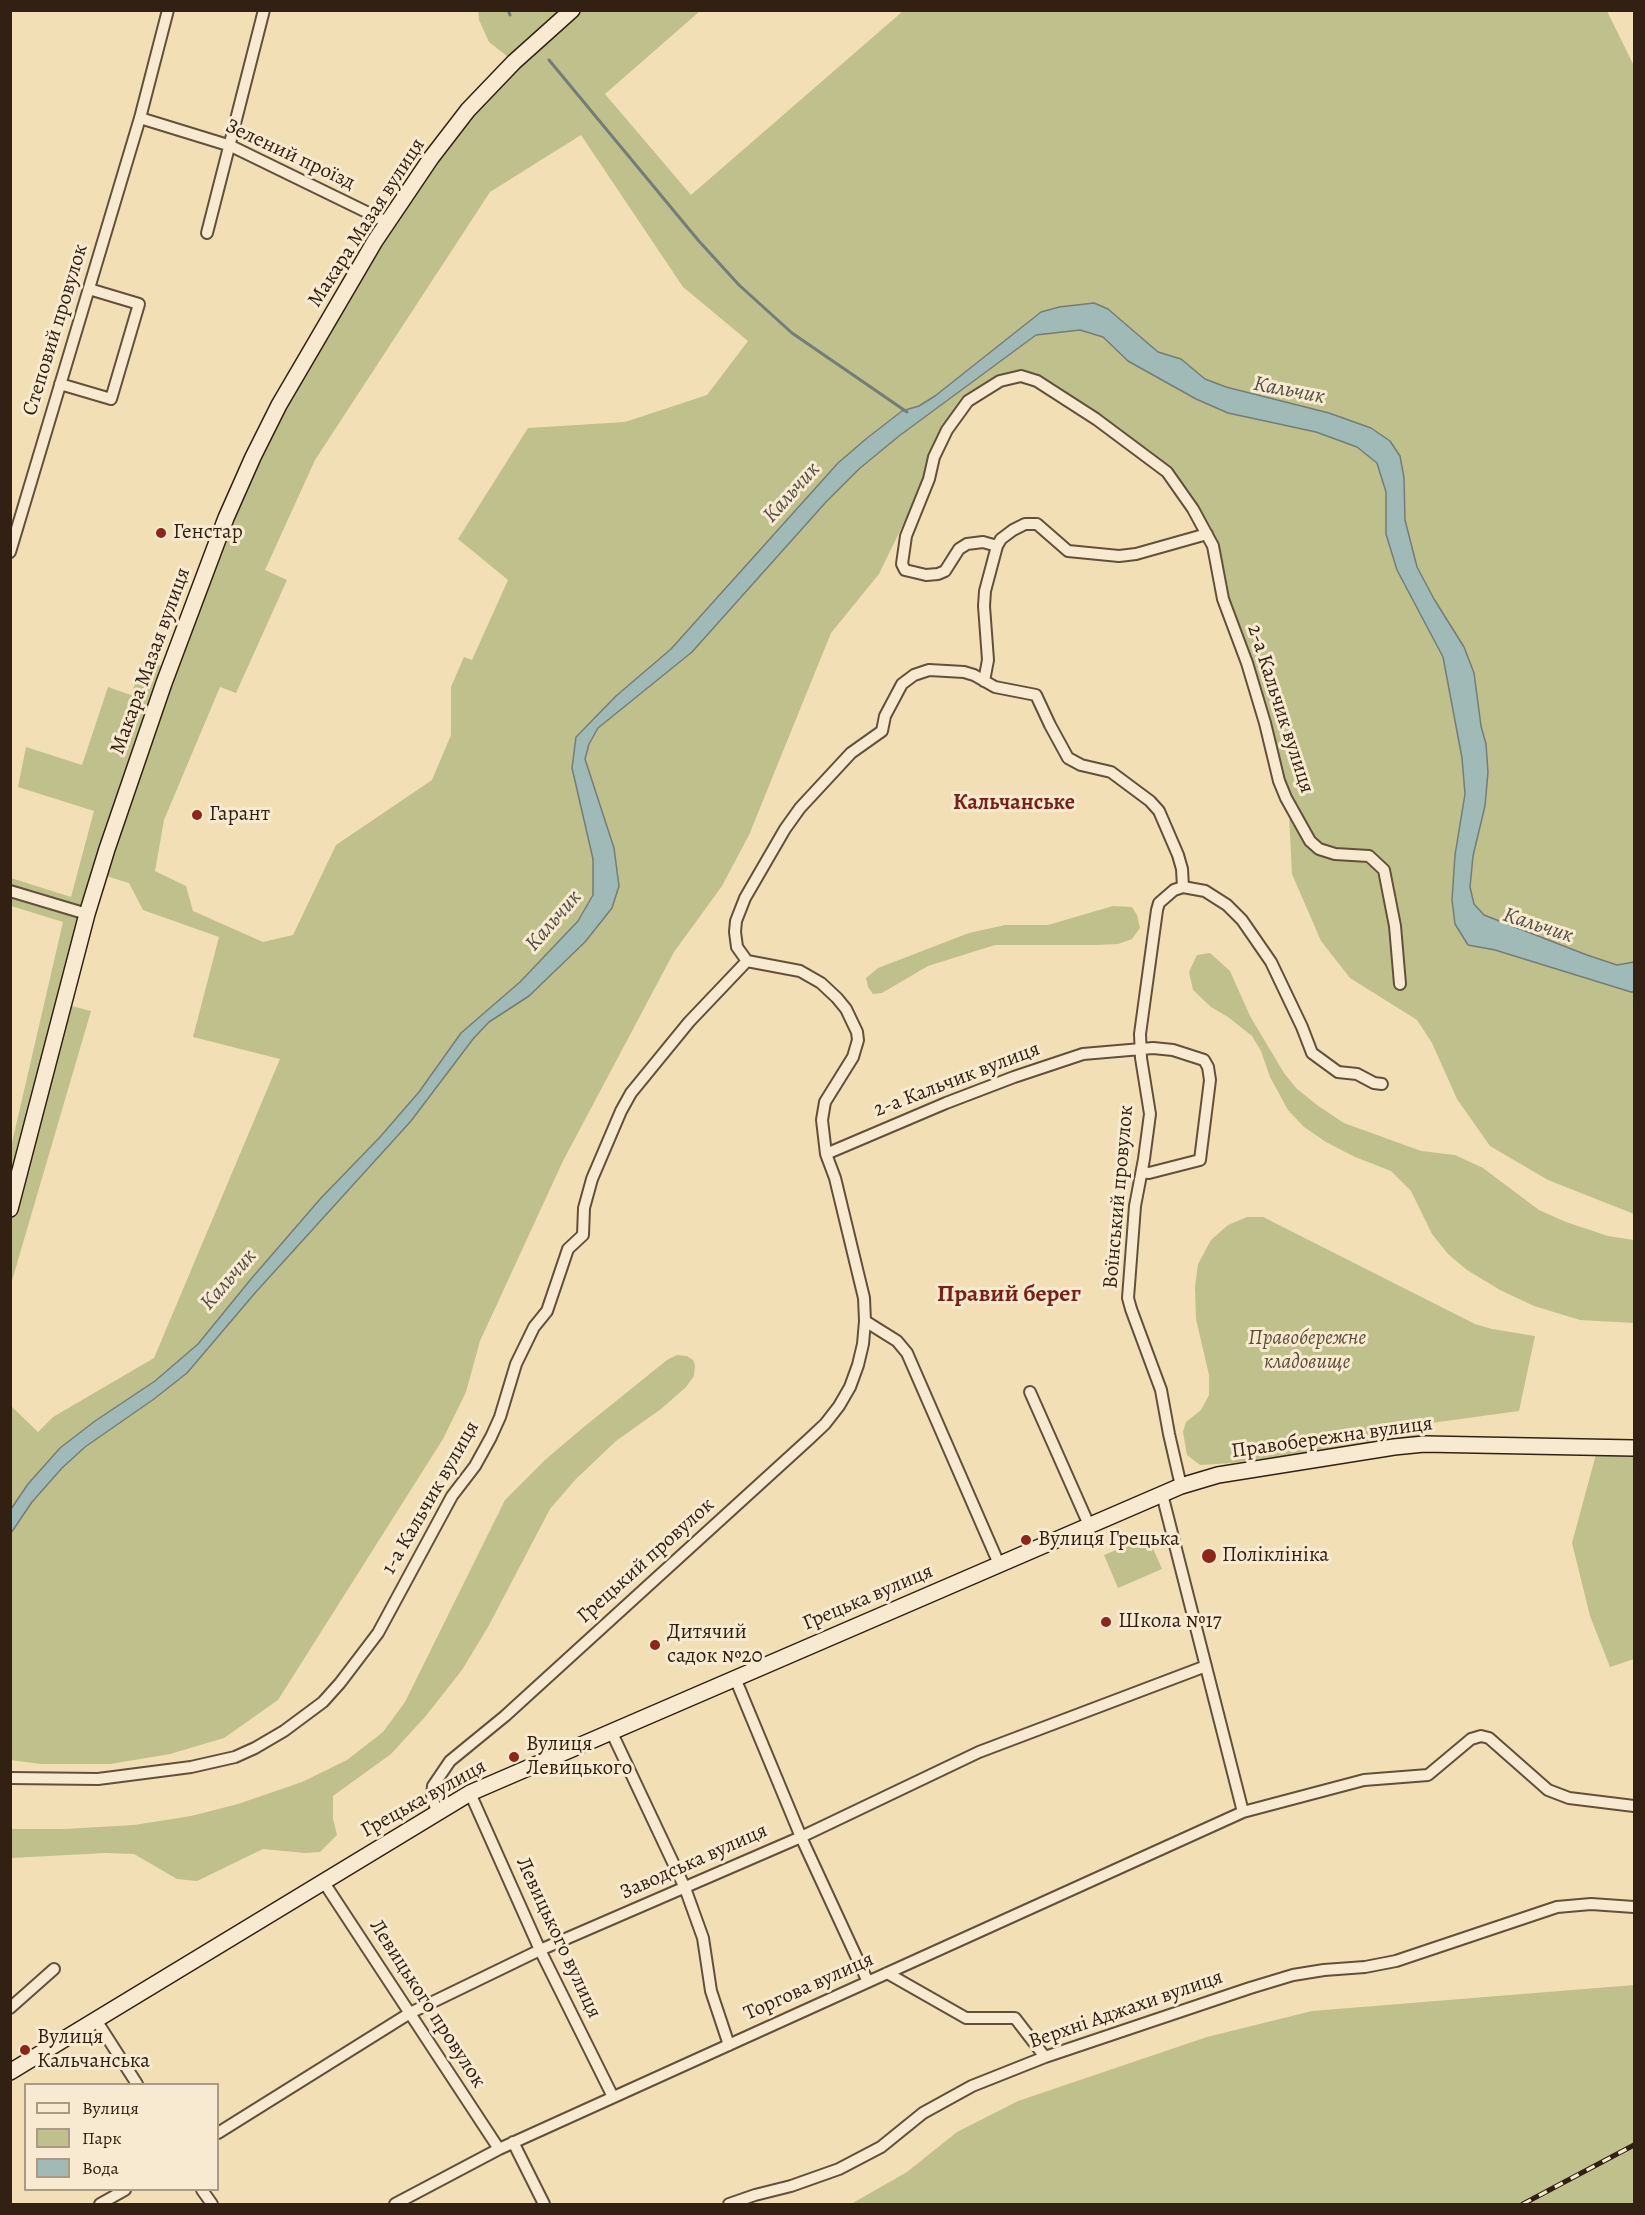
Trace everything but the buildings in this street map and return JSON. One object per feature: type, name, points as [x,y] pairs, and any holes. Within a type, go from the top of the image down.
[{"type":"street","name":"Степовий провулок","points":[[10,552],[140,118],[168,10]]},
{"type":"street","points":[[207,233],[264,10]]},
{"type":"street","name":"Макара Мазая вулиця","points":[[10,1209],[87,914],[112,831],[164,683],[226,519],[253,457],[288,390],[387,222],[431,158],[468,111],[514,62],[572,10]]},
{"type":"street","name":"Зелений проїзд","points":[[140,118],[231,146],[387,222]]},
{"type":"street","points":[[60,384],[111,399],[139,304],[89,289]]},
{"type":"street","name":"2-а Кальчик вулиця","points":[[997,546],[983,542],[967,544],[959,549],[945,571],[938,574],[927,575],[909,571],[904,569],[902,564],[906,536],[929,479],[934,457],[953,421],[968,401],[1005,378],[1021,376],[1037,381],[1163,467],[1193,508],[1215,553],[1222,599],[1247,663],[1280,784],[1305,831],[1319,849],[1335,854],[1369,856],[1382,866],[1387,878],[1395,926],[1400,984]]},
{"type":"street","points":[[984,681],[988,660],[985,591],[997,546],[1001,538],[1008,533],[1030,523],[1037,524],[1068,551],[1100,555],[1130,555],[1207,534]]},
{"type":"street","points":[[747,961],[735,940],[736,921],[784,829],[800,808],[851,753],[882,731],[885,716],[897,691],[906,681],[914,675],[929,670],[951,670],[970,674],[1002,689],[1036,695],[1052,729],[1065,748],[1068,758],[1081,765],[1111,772],[1150,801],[1162,817],[1178,855],[1183,887]]},
{"type":"street","points":[[1140,1048],[1141,1019],[1157,910],[1160,903],[1170,893],[1183,887],[1205,891],[1238,915],[1271,962],[1312,1053],[1338,1072],[1357,1074],[1374,1083],[1383,1084]]},
{"type":"street","points":[[10,891],[87,914]]},
{"type":"street","name":"Грецький провулок","points":[[437,1812],[432,1796],[433,1786],[450,1761],[513,1708],[825,1424],[839,1406],[854,1376],[863,1344],[864,1299],[836,1178],[826,1154],[822,1134],[825,1102],[856,1049],[857,1032],[854,1023],[837,998],[820,983],[800,971],[747,961]]},
{"type":"street","name":"1-а Кальчик вулиця","points":[[10,1778],[98,1779],[219,1761],[255,1748],[284,1731],[329,1696],[378,1633],[452,1496],[475,1466],[491,1437],[500,1417],[516,1364],[534,1327],[547,1311],[568,1249],[583,1235],[584,1208],[592,1179],[631,1093],[688,1022],[747,961]]},
{"type":"street","name":"2-а Кальчик вулиця","points":[[826,1154],[910,1117],[1014,1077],[1083,1054],[1140,1048],[1173,1050],[1204,1060],[1208,1067],[1210,1080],[1200,1160],[1149,1173],[1142,1172]]},
{"type":"street","name":"Воїнський провулок","points":[[1140,1048],[1150,1108],[1148,1137],[1135,1206],[1128,1298],[1161,1390],[1181,1486]]},
{"type":"street","points":[[865,1321],[897,1341],[907,1353],[999,1564]]},
{"type":"street","points":[[1030,1392],[1089,1525]]},
{"type":"street","name":"Правобережна вулиця","points":[[1181,1486],[1218,1475],[1424,1444],[1635,1448]]},
{"type":"street","name":"Грецька вулиця","points":[[10,2072],[470,1793],[1181,1486]]},
{"type":"street","points":[[1162,1494],[1243,1812],[1364,1780],[1428,1775],[1471,1739],[1480,1736],[1489,1738],[1548,1790],[1569,1798],[1635,1806]]},
{"type":"street","name":"Заводська вулиця","points":[[219,2132],[410,2013],[540,1950],[801,1837],[979,1752],[1206,1666]]},
{"type":"street","points":[[735,1678],[801,1837],[868,1982]]},
{"type":"street","points":[[611,1731],[685,1888],[703,1938],[711,1991],[729,2045]]},
{"type":"street","name":"Левицького вулиця","points":[[470,1793],[540,1950],[613,2097]]},
{"type":"street","name":"Торгова вулиця","points":[[395,2205],[513,2142],[1243,1812]]},
{"type":"street","name":"Левицького провулок","points":[[323,1881],[499,2149]]},
{"type":"street","name":"Верхні Аджахи вулиця","points":[[729,2205],[839,2169],[881,2147],[923,2113],[972,2086],[1046,2057],[1282,1978],[1396,1961],[1557,1907],[1591,1904],[1635,1907]]},
{"type":"street","points":[[10,2008],[54,1969]]},
{"type":"street","points":[[887,1973],[966,2018],[1015,2018],[1046,2057]]},
{"type":"street","points":[[96,2020],[135,2083]]},
{"type":"street","points":[[513,2142],[544,2205]]},
{"type":"street","points":[[100,2205],[124,2191]]},
{"type":"street","points":[[203,2191],[212,2205]]},
{"type":"green space","points":[[478,11],[568,11],[512,60],[489,42],[479,20]]},
{"type":"green space","points":[[578,11],[700,11],[605,94],[691,195],[903,11],[1607,11],[1634,66],[1634,962],[1617,965],[1587,955],[1484,915],[1474,904],[1470,887],[1473,856],[1485,806],[1486,744],[1481,726],[1474,673],[1464,647],[1417,567],[1405,520],[1404,478],[1400,456],[1265,396],[1226,387],[1205,379],[1181,359],[1158,352],[1108,309],[1041,312],[935,396],[919,406],[902,411],[867,437],[671,649],[616,696],[576,736],[572,768],[593,859],[593,895],[578,921],[520,982],[461,1034],[419,1092],[380,1137],[321,1198],[198,1344],[155,1381],[95,1421],[60,1448],[28,1484],[11,1509],[11,1406],[38,1432],[53,1417],[154,1358],[280,1059],[193,1037],[219,937],[143,910],[129,883],[103,875],[168,684],[256,458],[378,244],[471,113]],"holes":[[[581,135],[683,287],[748,341],[707,395],[625,422],[528,428],[458,539],[508,580],[472,660],[464,657],[451,687],[451,735],[432,780],[336,845],[293,935],[263,942],[193,911],[186,886],[155,871],[164,820],[220,687],[236,693],[287,580],[265,570],[315,460],[490,192]]]},
{"type":"green space","points":[[1080,330],[1103,337],[1128,361],[1228,413],[1316,432],[1357,447],[1377,463],[1386,491],[1386,534],[1443,657],[1462,758],[1465,794],[1455,855],[1452,900],[1455,924],[1468,945],[1495,950],[1634,992],[1634,1214],[1548,1180],[1490,1146],[1457,1099],[1432,1043],[1417,1020],[1350,978],[1321,941],[1292,874],[1288,794],[1230,607],[1213,531],[1176,477],[1038,377],[978,390],[957,406],[942,429],[931,451],[915,500],[879,574],[831,633],[749,835],[722,886],[674,952],[563,1161],[480,1341],[466,1392],[443,1439],[278,1700],[224,1738],[170,1754],[110,1764],[41,1764],[11,1760],[11,1533],[32,1502],[62,1468],[85,1447],[187,1373],[255,1293],[411,1121],[473,1039],[489,1022],[529,996],[585,942],[612,908],[614,848],[585,759],[589,744],[598,728],[692,652],[826,502],[859,469],[899,436],[1036,335]]},
{"type":"green space","points":[[143,660],[167,668],[11,1200],[11,1147],[63,922],[11,906],[11,878],[71,897],[94,811],[18,787],[26,747],[82,765],[108,687],[131,695]]},
{"type":"green space","points":[[1113,906],[1132,907],[1137,915],[1140,928],[1132,939],[1118,944],[995,945],[928,966],[882,993],[873,994],[868,987],[866,978],[878,968],[969,933],[1005,925],[1048,925]]},
{"type":"green space","points":[[1210,953],[1230,971],[1250,1016],[1284,1073],[1297,1089],[1317,1105],[1344,1123],[1421,1151],[1455,1155],[1483,1168],[1539,1210],[1566,1222],[1608,1236],[1634,1240],[1634,1323],[1580,1320],[1534,1306],[1500,1290],[1467,1270],[1448,1254],[1432,1234],[1411,1191],[1391,1171],[1355,1157],[1304,1127],[1288,1110],[1252,1036],[1211,1007],[1193,990],[1189,972],[1197,955]]},
{"type":"green space","points":[[68,1005],[91,1011],[11,1284],[11,1221]]},
{"type":"green space","name":"Правобережне кладовище","points":[[1247,1217],[1263,1217],[1475,1324],[1535,1336],[1519,1411],[1424,1424],[1422,1437],[1233,1463],[1200,1465],[1187,1455],[1183,1432],[1186,1422],[1201,1410],[1209,1395],[1209,1375],[1196,1319],[1195,1287],[1198,1264],[1211,1240],[1228,1225]]},
{"type":"green space","points":[[677,1355],[687,1356],[693,1360],[694,1376],[686,1387],[661,1409],[616,1441],[575,1480],[550,1509],[488,1627],[462,1670],[425,1717],[391,1754],[333,1796],[333,1819],[337,1835],[320,1852],[263,1849],[197,1881],[177,1879],[134,1854],[105,1853],[11,1858],[11,1829],[134,1825],[191,1816],[238,1804],[302,1782],[347,1760],[383,1732],[405,1702],[505,1500],[546,1459],[585,1426],[667,1360]]},
{"type":"green space","points":[[1598,1447],[1634,1448],[1634,1659],[1610,1667],[1590,1616],[1572,1543]]},
{"type":"green space","points":[[1148,1537],[1162,1569],[1118,1588],[1104,1555]]},
{"type":"green space","points":[[1634,1985],[1634,2204],[851,2204],[907,2172],[957,2132],[1018,2101],[1207,2037],[1312,2011]]},
{"type":"water","points":[[1094,303],[1108,309],[1158,352],[1181,359],[1205,379],[1226,387],[1329,413],[1371,428],[1390,441],[1400,456],[1404,478],[1405,520],[1417,567],[1464,647],[1474,673],[1481,726],[1486,744],[1488,772],[1485,806],[1473,856],[1470,887],[1474,904],[1484,915],[1587,955],[1617,965],[1634,962],[1634,992],[1495,950],[1468,945],[1455,924],[1452,900],[1455,855],[1465,794],[1462,758],[1443,657],[1397,570],[1386,534],[1386,492],[1377,463],[1357,447],[1316,432],[1228,413],[1196,399],[1128,361],[1103,337],[1080,330],[1036,335],[899,436],[859,469],[826,502],[692,652],[598,728],[589,744],[585,759],[614,848],[619,886],[612,908],[585,942],[529,996],[489,1022],[473,1039],[411,1121],[255,1293],[187,1373],[85,1447],[62,1468],[32,1502],[11,1533],[11,1509],[28,1484],[60,1448],[95,1421],[155,1381],[198,1344],[321,1198],[380,1137],[419,1092],[461,1033],[520,982],[578,921],[593,895],[593,859],[572,768],[576,737],[616,696],[671,649],[838,463],[867,438],[902,411],[919,406],[935,396],[1041,312],[1059,307]]},
{"type":"waterway","points":[[508,10],[510,15]]},
{"type":"waterway","points":[[549,60],[698,240],[739,285],[792,333],[907,412]]},
{"type":"railway","points":[[1523,2204],[1634,2145]]},
{"type":"place","name":"Генстар","points":[[161,533]]},
{"type":"place","name":"Гарант","points":[[197,815]]},
{"type":"place","name":"Вулиця Грецька","points":[[1026,1540]]},
{"type":"place","name":"Поліклініка","points":[[1209,1556]]},
{"type":"place","name":"Школа №17","points":[[1106,1622]]},
{"type":"place","name":"Дитячий садок №20","points":[[655,1645]]},
{"type":"place","name":"Вулиця Левицького","points":[[514,1757]]},
{"type":"place","name":"Вулиця Кальчанська","points":[[25,2050]]},
{"type":"district","name":"Кальчанське","points":[[1014,804]]},
{"type":"district","name":"Правий берег","points":[[1009,1295]]},
{"type":"water label","name":"Кальчик","points":[[1289,391]]},
{"type":"water label","name":"Кальчик","points":[[792,493]]},
{"type":"water label","name":"Кальчик","points":[[554,921]]},
{"type":"water label","name":"Кальчик","points":[[1538,926]]},
{"type":"water label","name":"Кальчик","points":[[229,1280]]}]
